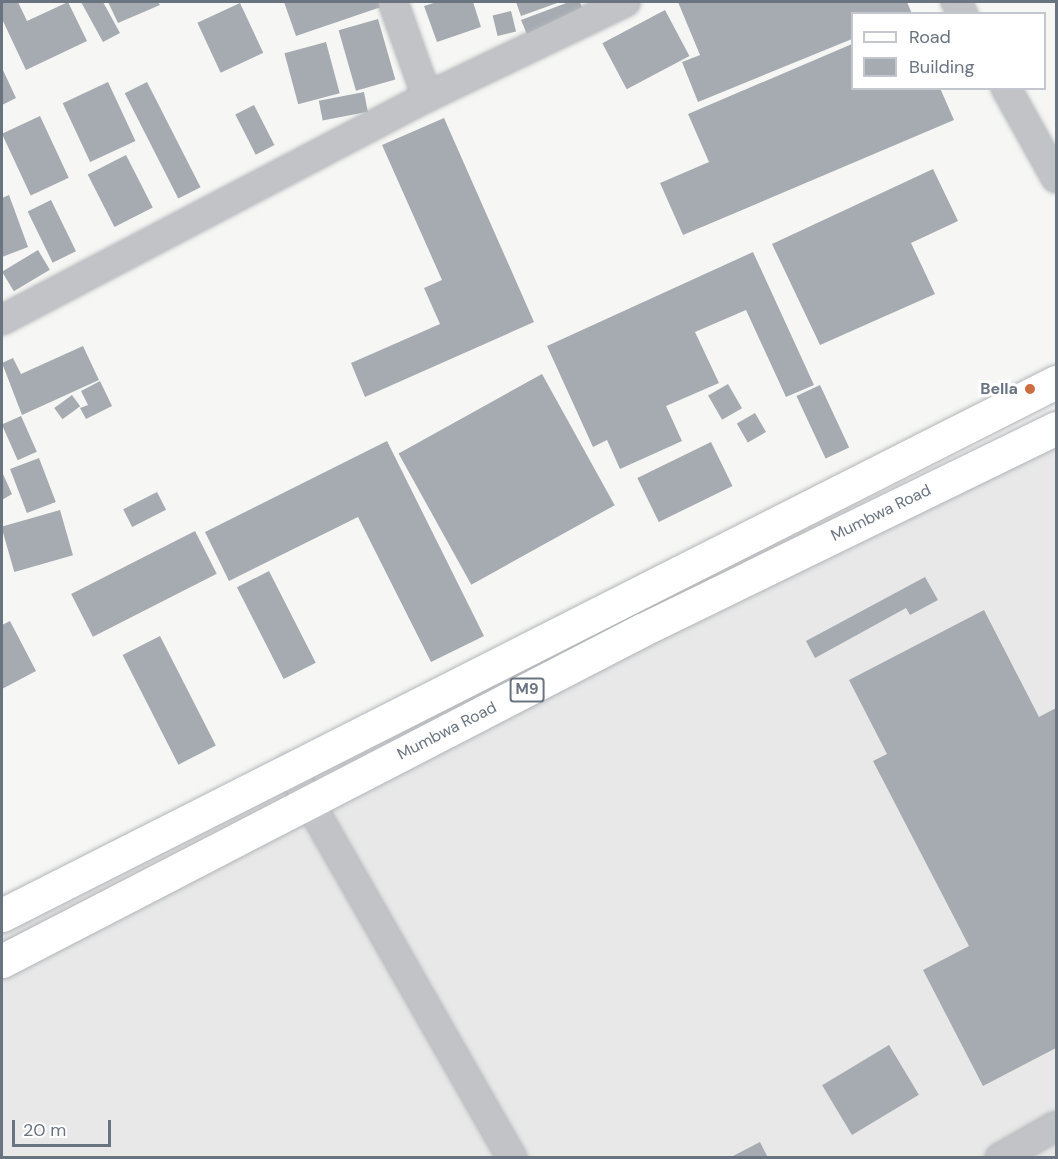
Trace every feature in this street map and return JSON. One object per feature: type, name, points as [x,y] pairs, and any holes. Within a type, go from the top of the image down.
[{"type":"main road","name":"M9","points":[[2,915],[289,767],[1056,382]]},
{"type":"main road","name":"Mumbwa Road","points":[[2,961],[642,630],[1056,428]]},
{"type":"street","points":[[393,2],[427,97]]},
{"type":"street","points":[[2,320],[427,97],[625,2]]},
{"type":"street","points":[[1007,90],[1056,178]]},
{"type":"street","points":[[289,767],[311,801],[512,1158]]},
{"type":"street","points":[[1000,1158],[1056,1126]]},
{"type":"shaded area","points":[[1056,414],[1056,1157],[2,1158],[2,923]]},
{"type":"building","points":[[18,2],[27,21],[68,2],[87,41],[26,70],[2,19],[2,3]]},
{"type":"building","points":[[81,2],[103,2],[120,33],[103,42]]},
{"type":"building","points":[[108,2],[158,2],[160,5],[118,23]]},
{"type":"building","points":[[284,2],[379,2],[381,7],[296,36]]},
{"type":"building","points":[[437,2],[473,2],[481,27],[437,42],[424,6]]},
{"type":"building","points":[[516,2],[560,2],[521,16]]},
{"type":"building","points":[[569,2],[580,2],[585,17],[529,39],[521,20]]},
{"type":"building","points":[[678,2],[907,2],[911,12],[851,12],[851,39],[698,102],[682,62],[700,55]]},
{"type":"building","points":[[240,3],[263,53],[221,73],[197,23]]},
{"type":"building","points":[[665,10],[689,56],[627,89],[602,43]]},
{"type":"building","points":[[511,11],[516,31],[498,36],[493,16]]},
{"type":"building","points":[[378,19],[395,80],[356,91],[339,30]]},
{"type":"building","points":[[326,42],[340,93],[298,104],[284,53]]},
{"type":"building","points":[[851,44],[851,90],[941,90],[954,120],[683,235],[660,183],[709,162],[688,114]]},
{"type":"building","points":[[2,68],[16,98],[2,105]]},
{"type":"building","points":[[108,82],[135,141],[90,162],[63,103]]},
{"type":"building","points":[[147,82],[201,187],[178,198],[125,93]]},
{"type":"building","points":[[364,92],[368,112],[323,120],[319,101]]},
{"type":"building","points":[[254,105],[274,145],[256,155],[235,115]]},
{"type":"building","points":[[40,116],[69,178],[31,195],[2,134]]},
{"type":"building","points":[[444,118],[534,322],[365,397],[351,363],[440,324],[424,288],[442,280],[382,145]]},
{"type":"building","points":[[126,155],[153,208],[114,227],[88,175]]},
{"type":"building","points":[[933,169],[958,221],[911,243],[935,294],[820,345],[772,244]]},
{"type":"building","points":[[9,195],[28,247],[2,257],[2,198]]},
{"type":"building","points":[[51,200],[76,251],[53,263],[28,211]]},
{"type":"building","points":[[38,250],[50,270],[14,291],[2,272]]},
{"type":"building","points":[[753,252],[814,385],[786,397],[746,310],[695,332],[719,383],[666,406],[682,441],[620,469],[607,440],[593,447],[547,346]]},
{"type":"building","points":[[83,346],[99,380],[22,415],[2,363],[13,358],[21,374]]},
{"type":"building","points":[[542,374],[615,505],[471,585],[399,454]]},
{"type":"building","points":[[100,381],[112,406],[86,419],[80,408],[88,405],[81,391]]},
{"type":"building","points":[[728,384],[742,408],[722,420],[708,396]]},
{"type":"building","points":[[820,385],[849,448],[826,459],[796,396]]},
{"type":"building","points":[[72,395],[80,406],[62,419],[54,408]]},
{"type":"building","points":[[755,413],[766,432],[748,443],[737,423]]},
{"type":"building","points":[[21,416],[37,452],[18,460],[2,424]]},
{"type":"building","points":[[387,441],[484,636],[431,662],[358,517],[229,581],[205,532]]},
{"type":"building","points":[[711,442],[732,486],[659,522],[637,478]]},
{"type":"building","points":[[39,458],[56,502],[27,513],[10,469]]},
{"type":"building","points":[[2,472],[12,494],[2,500]]},
{"type":"building","points":[[157,492],[166,510],[132,527],[123,509]]},
{"type":"building","points":[[60,510],[73,555],[14,572],[2,527]]},
{"type":"building","points":[[195,531],[217,574],[93,637],[71,594]]},
{"type":"building","points":[[269,571],[316,663],[284,679],[237,587]]},
{"type":"building","points":[[925,577],[938,600],[910,615],[906,608],[815,658],[806,641]]},
{"type":"building","points":[[984,610],[1039,717],[1056,708],[1056,1048],[983,1086],[923,970],[969,946],[873,761],[887,754],[849,680]]},
{"type":"building","points":[[10,621],[36,671],[2,689],[2,625]]},
{"type":"building","points":[[160,636],[216,746],[178,765],[123,655]]},
{"type":"building","points":[[889,1045],[919,1095],[852,1135],[822,1085]]},
{"type":"building","points":[[760,1142],[768,1158],[734,1158],[733,1156]]},
{"type":"place","name":"Bella","points":[[1030,389]]}]
